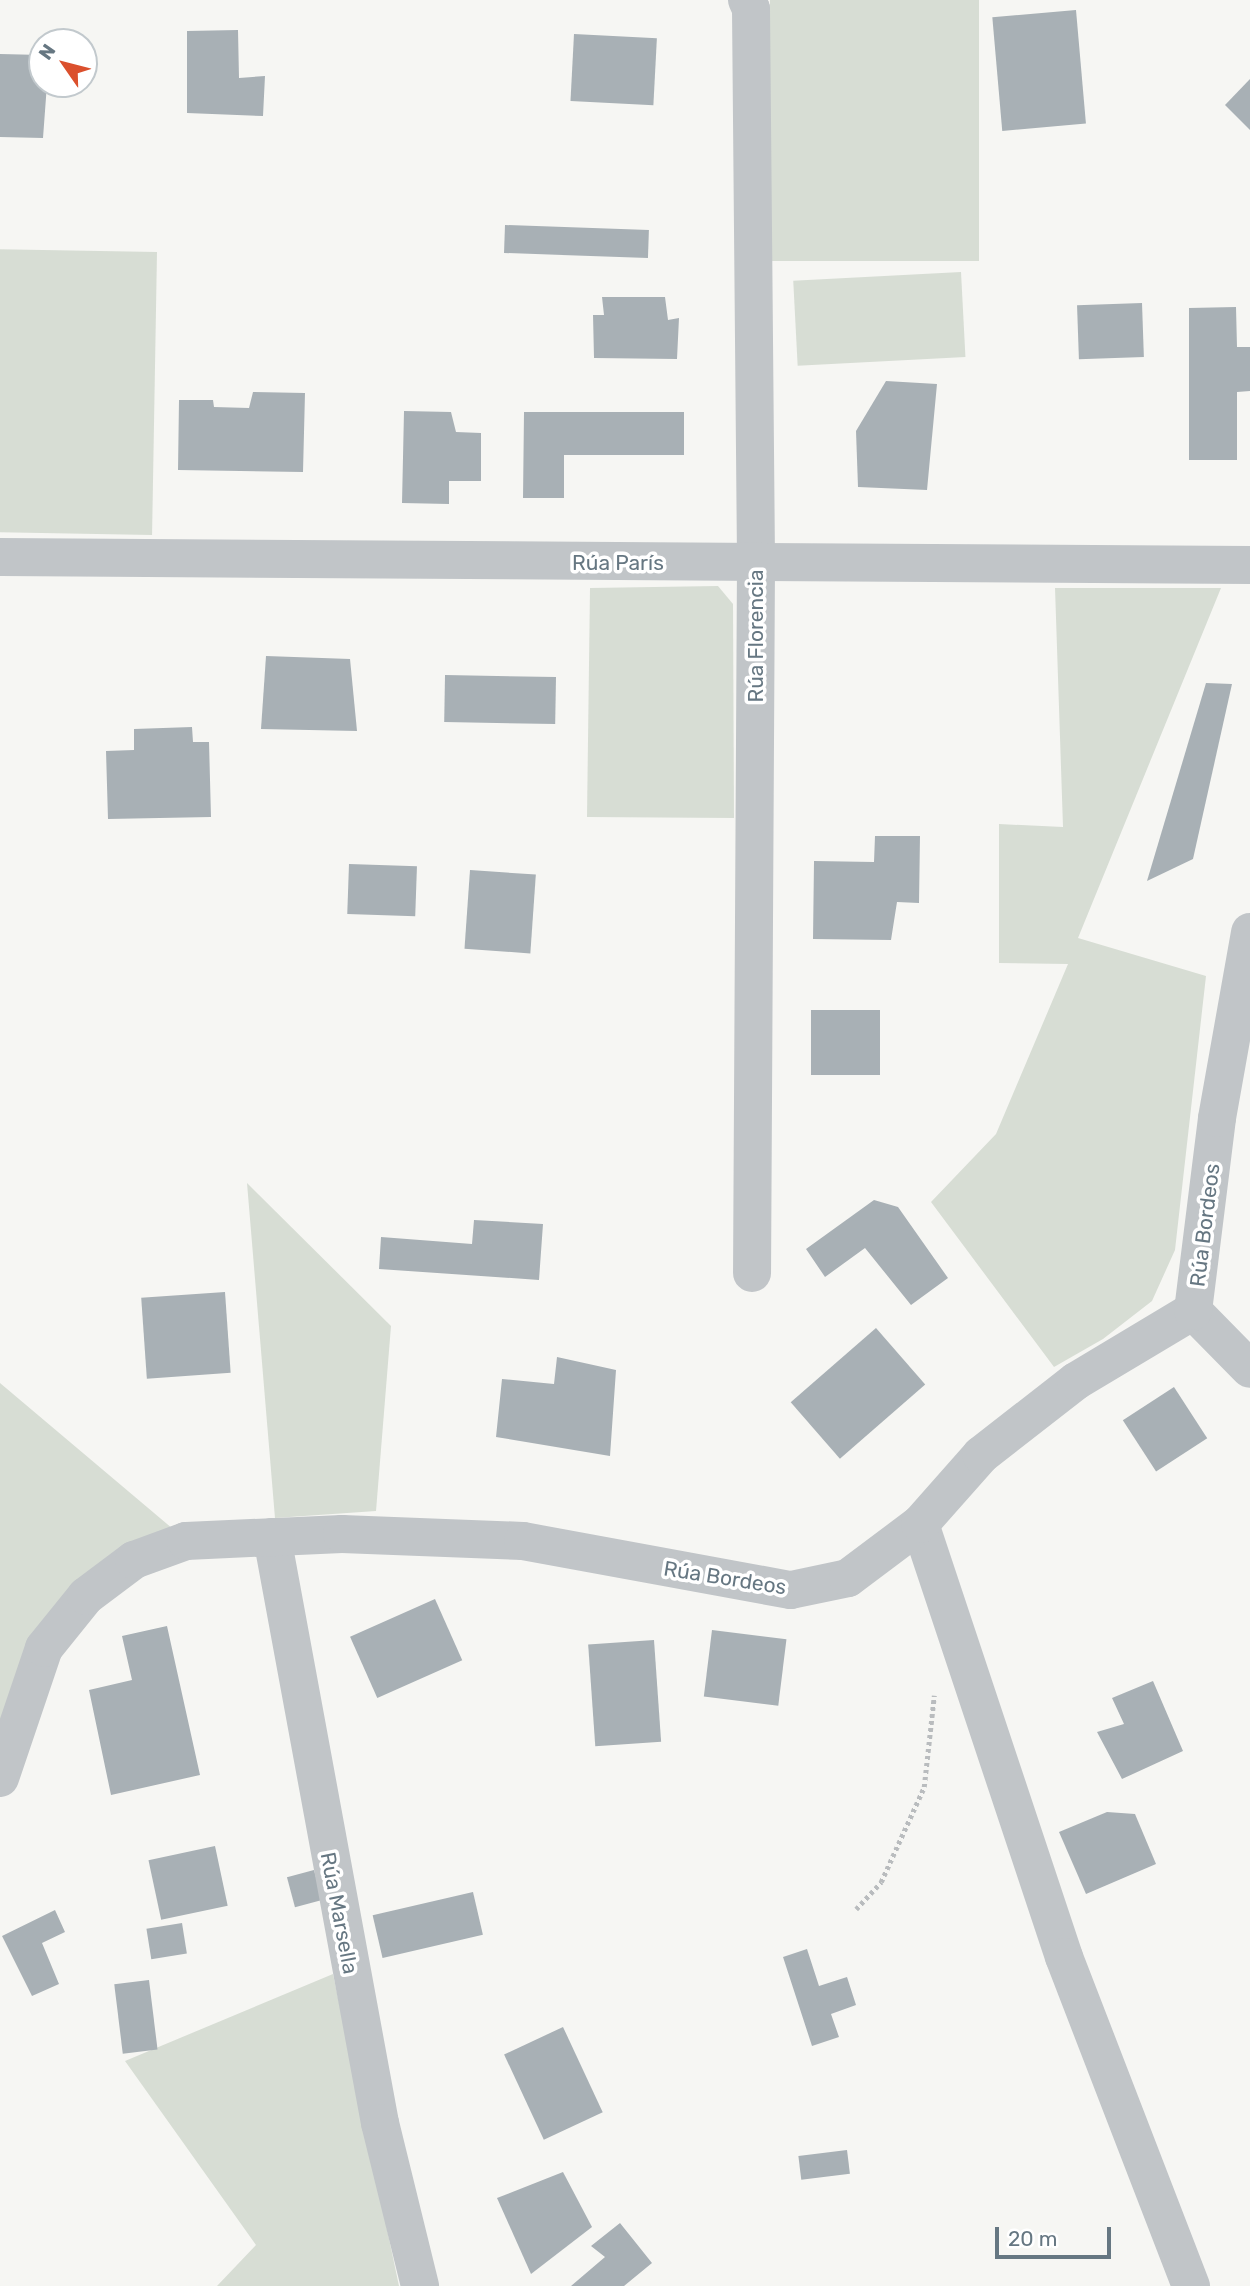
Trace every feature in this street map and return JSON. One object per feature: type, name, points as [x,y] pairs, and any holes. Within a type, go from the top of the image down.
[{"type":"street","name":"Rúa Florencia","points":[[747,0],[751,9],[756,563],[752,1273]]},
{"type":"street","name":"Rúa París","points":[[0,557],[1246,568]]},
{"type":"street","name":"Rúa Bordeos","points":[[0,1778],[44,1648],[86,1596],[134,1560],[186,1541],[342,1534],[523,1541],[791,1590],[848,1578],[920,1524],[992,1447],[1076,1381],[1193,1311],[1217,1118],[1250,932]]},
{"type":"street","points":[[1193,1311],[1250,1369]]},
{"type":"street","points":[[920,1524],[1064,1957],[1191,2286]]},
{"type":"street","name":"Rúa Marsella","points":[[272,1537],[380,2123],[420,2286]]},
{"type":"path","points":[[856,1909],[881,1882],[924,1787],[936,1681]]},
{"type":"shaded area","points":[[770,0],[979,0],[979,261],[770,261]]},
{"type":"shaded area","points":[[0,249],[157,252],[152,535],[0,532]]},
{"type":"shaded area","points":[[961,272],[965,357],[798,366],[793,281]]},
{"type":"shaded area","points":[[718,586],[733,604],[734,818],[587,817],[590,588]]},
{"type":"shaded area","points":[[1055,588],[1221,588],[1078,938],[1206,976],[1175,1250],[1152,1301],[1103,1339],[1054,1367],[931,1202],[996,1134],[1068,964],[999,963],[999,824],[1063,827]]},
{"type":"shaded area","points":[[247,1183],[391,1326],[376,1511],[275,1518]]},
{"type":"shaded area","points":[[0,1383],[173,1529],[114,1555],[0,1725]]},
{"type":"shaded area","points":[[333,1974],[399,2286],[217,2286],[256,2245],[125,2061]]},
{"type":"building","points":[[1076,10],[1086,124],[1002,131],[992,17]]},
{"type":"building","points":[[238,30],[239,78],[265,76],[263,116],[187,113],[187,31]]},
{"type":"building","points":[[574,34],[657,38],[653,105],[570,101]]},
{"type":"building","points":[[0,54],[28,55],[28,98],[46,98],[43,138],[0,137]]},
{"type":"building","points":[[1250,79],[1250,130],[1225,105]]},
{"type":"building","points":[[505,225],[649,230],[648,258],[504,253]]},
{"type":"building","points":[[602,297],[665,297],[668,320],[679,318],[677,359],[594,358],[593,315],[604,315]]},
{"type":"building","points":[[1142,303],[1144,357],[1079,359],[1077,305]]},
{"type":"building","points":[[1236,307],[1237,347],[1250,347],[1250,391],[1237,392],[1237,460],[1189,460],[1189,308]]},
{"type":"building","points":[[886,381],[937,384],[927,490],[858,487],[856,431]]},
{"type":"building","points":[[253,392],[305,393],[303,472],[178,470],[179,400],[213,400],[214,407],[249,408]]},
{"type":"building","points":[[404,411],[451,412],[456,432],[481,433],[481,481],[449,481],[449,504],[402,503]]},
{"type":"building","points":[[524,412],[684,412],[684,455],[564,455],[564,498],[523,498]]},
{"type":"building","points":[[266,656],[350,659],[357,731],[261,729]]},
{"type":"building","points":[[445,675],[556,677],[555,724],[444,722]]},
{"type":"building","points":[[1206,683],[1232,684],[1193,859],[1147,881]]},
{"type":"building","points":[[192,727],[193,742],[209,742],[211,817],[108,819],[106,751],[134,750],[134,729]]},
{"type":"building","points":[[875,836],[920,836],[919,903],[897,902],[891,940],[813,939],[814,861],[874,862]]},
{"type":"building","points":[[349,864],[417,866],[415,916],[347,914]]},
{"type":"building","points":[[470,870],[536,875],[530,953],[464,949]]},
{"type":"building","points":[[811,1010],[880,1010],[880,1075],[811,1075]]},
{"type":"building","points":[[874,1200],[898,1207],[948,1278],[911,1305],[865,1248],[825,1277],[806,1249]]},
{"type":"building","points":[[474,1220],[543,1224],[539,1280],[379,1269],[381,1237],[472,1244]]},
{"type":"building","points":[[225,1292],[231,1373],[147,1379],[141,1298]]},
{"type":"building","points":[[876,1328],[925,1385],[840,1459],[791,1402]]},
{"type":"building","points":[[557,1357],[616,1370],[610,1456],[496,1437],[502,1379],[554,1384]]},
{"type":"building","points":[[1174,1387],[1207,1438],[1156,1471],[1123,1420]]},
{"type":"building","points":[[435,1599],[462,1660],[377,1698],[350,1637]]},
{"type":"building","points":[[167,1626],[200,1775],[111,1795],[89,1690],[132,1680],[122,1636]]},
{"type":"building","points":[[712,1630],[786,1639],[778,1706],[704,1697]]},
{"type":"building","points":[[654,1640],[661,1742],[595,1746],[588,1645]]},
{"type":"building","points":[[1153,1681],[1183,1751],[1122,1779],[1097,1732],[1124,1724],[1112,1698]]},
{"type":"building","points":[[1107,1812],[1135,1814],[1156,1864],[1086,1894],[1059,1832]]},
{"type":"building","points":[[215,1846],[228,1906],[161,1920],[148,1860]]},
{"type":"building","points":[[314,1870],[322,1900],[295,1907],[287,1877]]},
{"type":"building","points":[[473,1892],[483,1935],[383,1958],[373,1915]]},
{"type":"building","points":[[55,1910],[65,1932],[42,1943],[59,1984],[32,1996],[2,1936]]},
{"type":"building","points":[[182,1923],[187,1954],[151,1959],[146,1929]]},
{"type":"building","points":[[807,1949],[819,1986],[847,1977],[856,2005],[831,2014],[839,2037],[812,2046],[783,1957]]},
{"type":"building","points":[[149,1980],[158,2049],[123,2054],[114,1984]]},
{"type":"building","points":[[563,2027],[603,2112],[544,2140],[504,2054]]},
{"type":"building","points":[[847,2150],[850,2174],[801,2180],[798,2156]]},
{"type":"building","points":[[563,2172],[592,2227],[531,2274],[497,2198]]},
{"type":"building","points":[[620,2223],[652,2263],[624,2286],[571,2286],[605,2257],[591,2246]]}]
